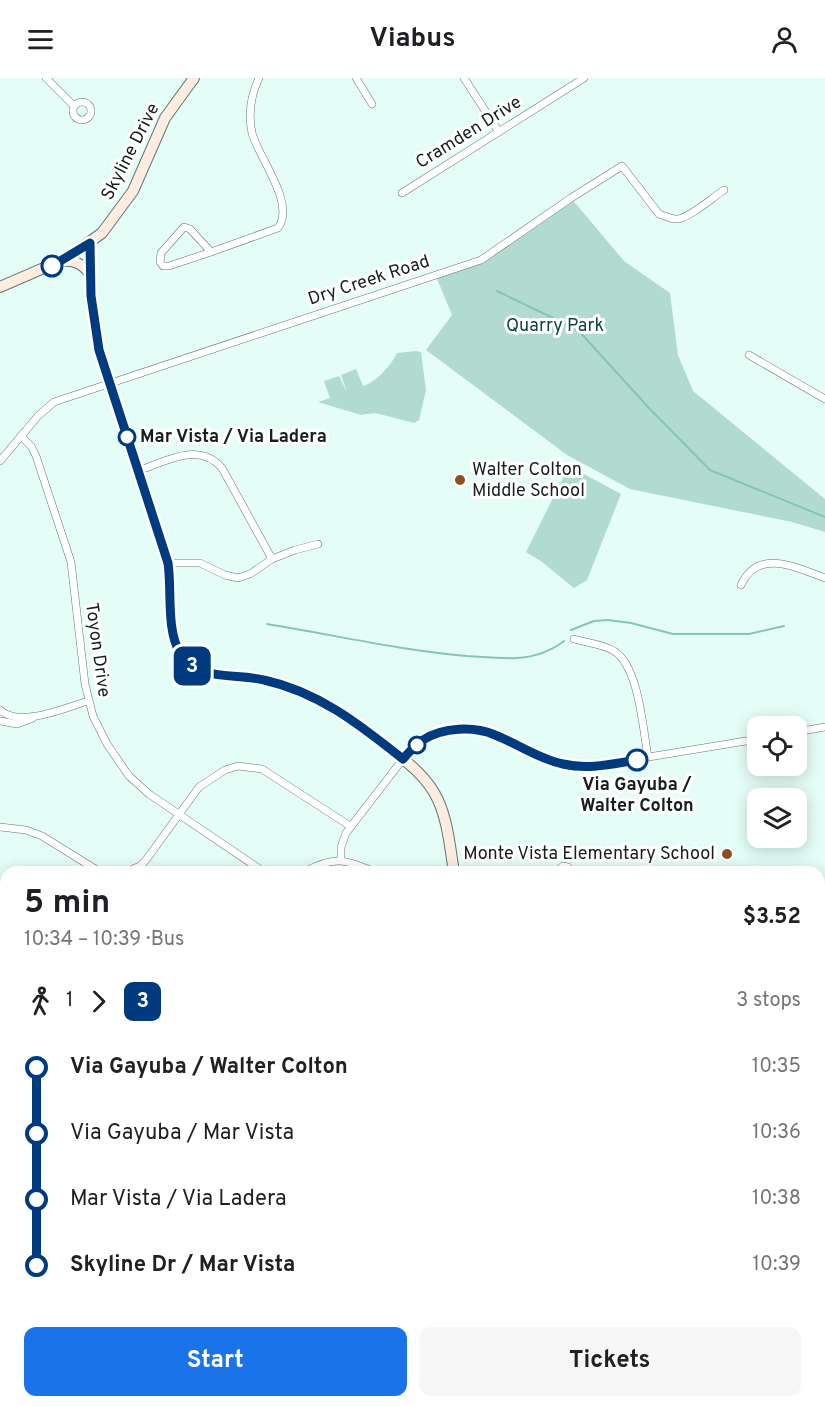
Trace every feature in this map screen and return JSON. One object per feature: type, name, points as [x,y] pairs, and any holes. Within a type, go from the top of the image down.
[{"type":"street","points":[[46,78],[74,106]]},
{"type":"street","name":"Skyline Drive","points":[[0,287],[61,261],[102,233],[133,190],[165,118],[194,78]]},
{"type":"street","points":[[211,252],[190,229],[184,227],[161,253],[160,262],[163,266],[169,266],[211,252],[272,231],[278,228],[283,216],[283,202],[252,132],[251,106],[259,78]]},
{"type":"street","points":[[356,78],[372,104]]},
{"type":"street","points":[[464,78],[499,132]]},
{"type":"street","name":"Cramden Drive","points":[[402,193],[584,78]]},
{"type":"street","name":"Dry Creek Road","points":[[0,461],[43,410],[54,402],[481,260],[622,166],[659,214],[668,217],[678,219],[687,215],[724,189]]},
{"type":"street","points":[[91,277],[102,233]]},
{"type":"street","points":[[90,243],[96,334],[109,383],[168,563],[171,584],[172,634],[180,654],[186,662],[202,672],[262,679],[307,693],[333,707],[403,759],[422,776],[439,802],[453,866]]},
{"type":"street","points":[[61,261],[78,263],[88,271],[91,277]]},
{"type":"street","points":[[749,355],[825,399]]},
{"type":"street","name":"Toyon Drive","points":[[21,436],[31,446],[36,456],[71,562],[88,701],[107,744],[129,776],[155,799],[255,866]]},
{"type":"street","points":[[138,471],[188,454],[202,454],[213,459],[222,468],[272,559]]},
{"type":"street","points":[[168,563],[200,563],[225,575],[238,578],[250,574],[272,559],[318,544]]},
{"type":"street","points":[[741,585],[752,568],[766,563],[780,562],[825,578]]},
{"type":"street","points":[[573,639],[613,650],[626,662],[634,682],[648,757]]},
{"type":"street","points":[[0,721],[17,724],[35,716],[88,701]]},
{"type":"street","points":[[0,710],[12,717],[35,716]]},
{"type":"street","points":[[807,730],[825,727]]},
{"type":"street","points":[[340,859],[343,842],[350,826],[403,759],[428,737],[445,731],[462,729],[491,733],[549,760],[570,766],[595,767],[747,741]]},
{"type":"street","points":[[140,866],[193,793],[206,782],[232,768],[246,766],[262,769],[350,826]]},
{"type":"street","points":[[0,827],[26,830],[42,836],[90,866]]},
{"type":"street","points":[[314,866],[340,859],[359,866]]},
{"type":"green space","name":"Quarry Park","points":[[571,198],[624,261],[670,293],[678,355],[693,391],[825,499],[825,532],[792,522],[630,489],[567,455],[426,350],[452,315],[435,274],[481,260]]},
{"type":"green space","points":[[421,352],[426,390],[419,420],[414,423],[375,413],[361,415],[318,402],[330,398],[324,381],[339,376],[347,392],[341,375],[356,369],[363,386],[383,372],[397,353]]},
{"type":"green space","points":[[569,466],[621,494],[587,580],[574,588],[526,552]]},
{"type":"waterway","points":[[497,291],[578,330],[648,407],[710,470],[825,517]]},
{"type":"waterway","points":[[571,630],[594,621],[608,620],[631,623],[673,634],[749,634],[784,626]]},
{"type":"waterway","points":[[267,624],[416,650],[492,658],[530,656],[548,651],[564,641]]},
{"type":"bus line","name":"3","points":[[52,266],[90,243],[91,296],[102,364],[168,563],[171,584],[172,634],[186,662],[202,672],[262,679],[307,693],[349,718],[403,759],[428,737],[445,731],[462,729],[491,733],[549,760],[570,766],[595,767],[637,760]]},
{"type":"place","name":"Mar Vista / Via Ladera","points":[[127,437]]},
{"type":"place","name":"Walter Colton Middle School","points":[[460,480]]},
{"type":"place","name":"Via Gayuba / Walter Colton","points":[[637,760]]},
{"type":"place","name":"Monte Vista Elementary School","points":[[727,854]]}]
